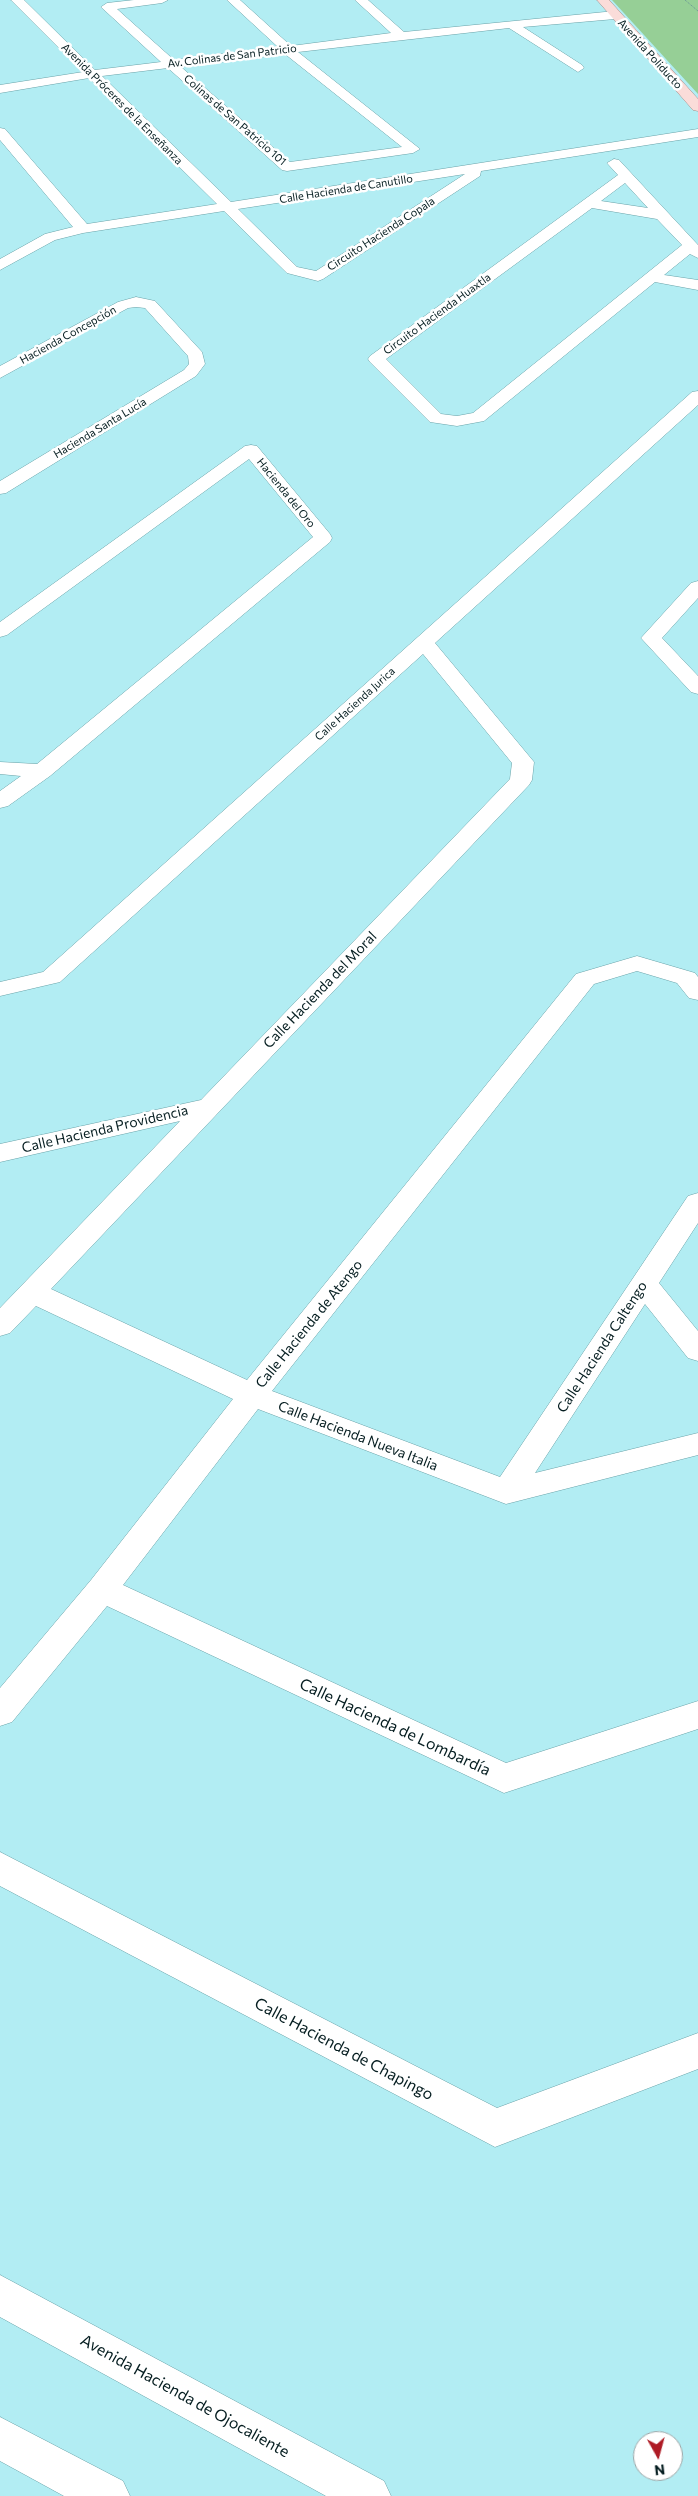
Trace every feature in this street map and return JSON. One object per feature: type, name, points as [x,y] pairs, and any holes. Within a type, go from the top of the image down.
[{"type":"main road","name":"Avenida Poliducto","points":[[603,0],[698,108]]},
{"type":"street","name":"Avenida Próceres de la Enseñanza","points":[[17,0],[227,208]]},
{"type":"street","points":[[162,0],[107,7],[170,64]]},
{"type":"street","points":[[233,0],[288,50]]},
{"type":"street","points":[[361,0],[401,36]]},
{"type":"street","name":"Av. Colinas de San Patricio","points":[[0,89],[91,74],[465,28],[616,15]]},
{"type":"street","points":[[511,24],[578,68]]},
{"type":"street","name":"Colinas de San Patricio 101","points":[[170,64],[287,167],[413,149],[288,50]]},
{"type":"street","points":[[0,132],[83,229]]},
{"type":"street","name":"Calle Hacienda de Canutillo","points":[[0,265],[50,238],[83,229],[407,180],[698,133]]},
{"type":"street","points":[[601,148],[694,250]]},
{"type":"street","name":"Circuito Hacienda Copala","points":[[227,208],[292,270],[318,276],[482,168]]},
{"type":"street","name":"Circuito Hacienda Huaxtla","points":[[626,176],[376,359],[436,418],[457,421],[478,417],[651,277],[694,250]]},
{"type":"street","name":"Circuito Hacienda Copala","points":[[407,180],[445,192]]},
{"type":"street","points":[[245,225],[285,199]]},
{"type":"street","points":[[589,203],[662,215]]},
{"type":"street","points":[[651,277],[698,285]]},
{"type":"street","name":"Hacienda Concepción","points":[[0,373],[123,305],[136,302],[150,304],[196,355],[197,364]]},
{"type":"street","name":"Hacienda Santa Lucía","points":[[0,489],[190,373],[197,364]]},
{"type":"street","name":"Calle Hacienda Jurica","points":[[0,989],[51,978],[698,396]]},
{"type":"street","name":"Hacienda del Oro","points":[[0,631],[251,450],[323,538],[42,771],[0,801]]},
{"type":"street","points":[[698,587],[650,638],[698,688]]},
{"type":"street","name":"Calle Hacienda del Moral","points":[[0,1326],[521,780],[523,762],[424,643]]},
{"type":"street","points":[[0,768],[42,771]]},
{"type":"street","name":"Calle Hacienda de Atengo","points":[[0,1712],[102,1589],[252,1395],[585,979],[637,963],[686,978],[698,993]]},
{"type":"street","name":"Calle Hacienda Providencia","points":[[0,1153],[210,1106]]},
{"type":"street","name":"Calle Hacienda Caltengo","points":[[506,1492],[698,1202]]},
{"type":"street","points":[[644,1283],[698,1351]]},
{"type":"street","name":"Calle Hacienda Nueva Italia","points":[[32,1292],[252,1395],[506,1492]]},
{"type":"street","points":[[506,1492],[698,1444]]},
{"type":"street","name":"Calle Hacienda de Lombardía","points":[[102,1589],[504,1778],[698,1715]]},
{"type":"street","name":"Calle Hacienda de Chapingo","points":[[0,1868],[496,2128],[698,2050]]},
{"type":"street","name":"Avenida Hacienda de Ojocaliente","points":[[0,2295],[369,2496]]},
{"type":"street","points":[[0,2438],[108,2496]]},
{"type":"path","points":[[686,0],[698,11]]},
{"type":"green space","points":[[612,0],[698,0],[698,94]]}]
